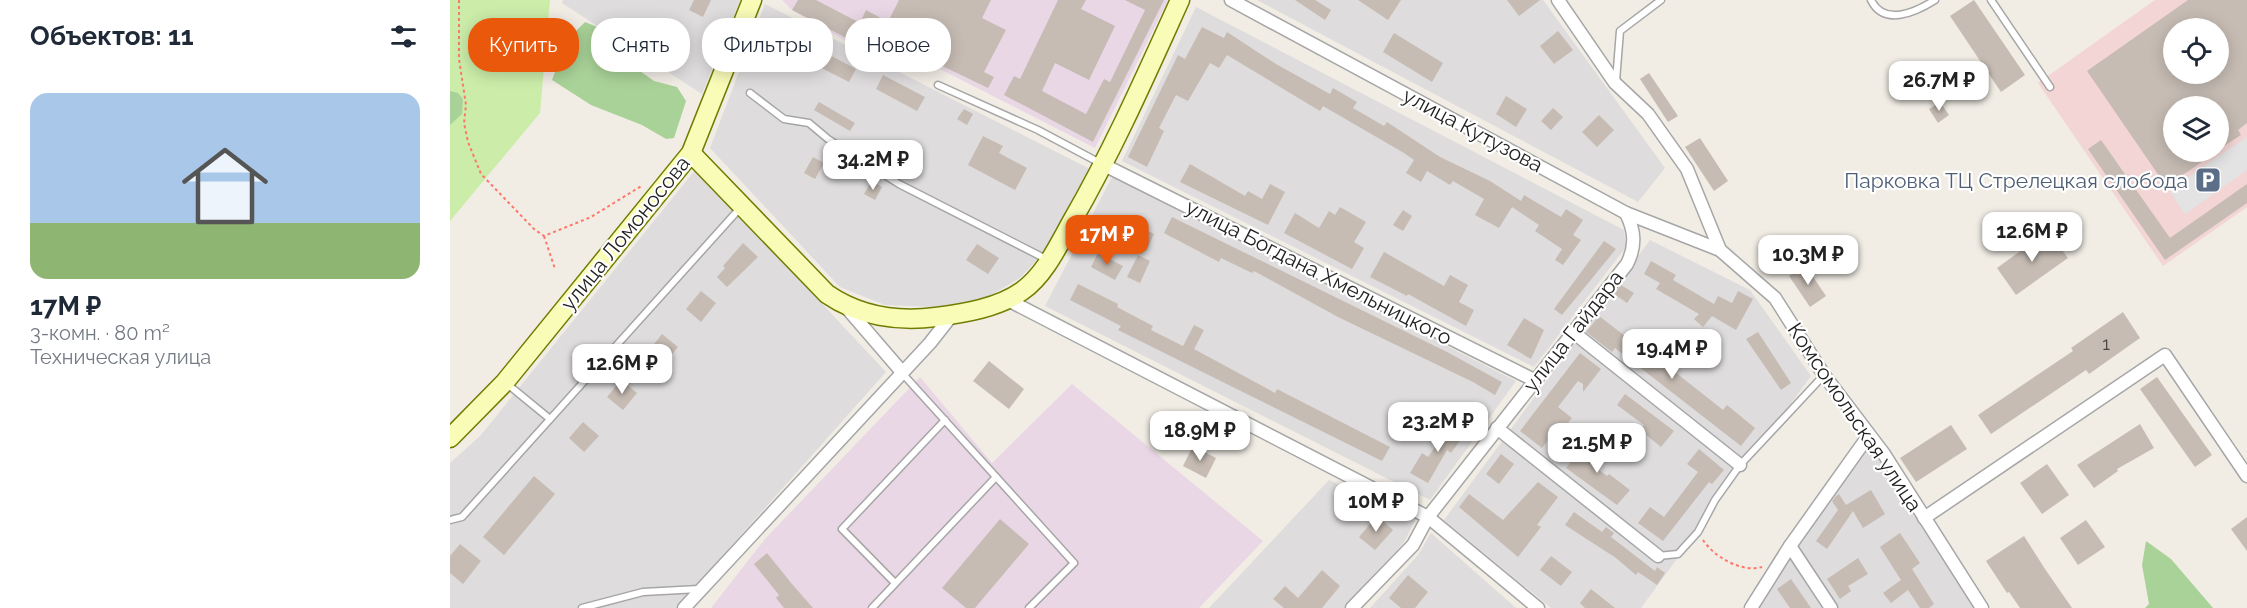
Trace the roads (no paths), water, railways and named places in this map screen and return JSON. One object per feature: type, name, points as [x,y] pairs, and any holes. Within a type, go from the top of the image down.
[{"type":"main road","name":"улица Ломоносова","points":[[450,438],[505,382],[691,153],[752,0]]},
{"type":"main road","points":[[691,153],[743,204],[827,294],[844,305],[893,318],[926,319],[986,307],[1022,291],[1048,260],[1104,165],[1180,0]]},
{"type":"street","name":"улица Кутузова","points":[[1231,0],[1626,213],[1720,250]]},
{"type":"street","name":"Комсомольская улица","points":[[1558,0],[1615,83],[1648,114],[1687,168],[1720,250],[1775,298],[1824,375],[1869,435],[1982,608]]},
{"type":"street","name":"улица Богдана Хмельницкого","points":[[1104,165],[1534,380]]},
{"type":"street","name":"улица Гайдара","points":[[1352,608],[1413,545],[1428,517],[1626,264],[1633,252],[1633,227],[1626,213]]},
{"type":"street","points":[[1006,299],[1428,517],[1492,567],[1538,608]]},
{"type":"street","points":[[844,305],[902,372]]},
{"type":"street","points":[[684,608],[699,589],[930,344],[952,315]]},
{"type":"street","points":[[1573,332],[1740,465]]},
{"type":"street","points":[[1924,518],[2165,355],[2247,476]]},
{"type":"street","points":[[1497,428],[1658,556]]},
{"type":"street","points":[[1751,608],[1790,546],[1869,435]]},
{"type":"street","points":[[1790,546],[1831,608]]},
{"type":"lane","points":[[1615,83],[1620,31],[1661,0]]},
{"type":"lane","points":[[1871,0],[1875,9],[1885,15],[1901,15],[1935,0]]},
{"type":"lane","points":[[1991,0],[2050,87]]},
{"type":"lane","points":[[938,85],[1038,130],[1104,165]]},
{"type":"lane","points":[[750,93],[784,119],[809,123],[828,140],[899,184],[1048,260]]},
{"type":"lane","points":[[450,520],[462,517],[743,204]]},
{"type":"lane","points":[[902,372],[1074,563],[1029,608]]},
{"type":"lane","points":[[1658,556],[1678,554],[1698,532],[1714,501],[1740,465],[1824,375]]},
{"type":"lane","points":[[505,382],[550,419]]},
{"type":"lane","points":[[895,583],[842,529],[945,420]]},
{"type":"lane","points":[[872,608],[996,477]]},
{"type":"lane","points":[[582,608],[643,592],[699,589]]},
{"type":"place","name":"Парковка ТЦ Стрелецкая слобода","points":[[2208,180]]}]
